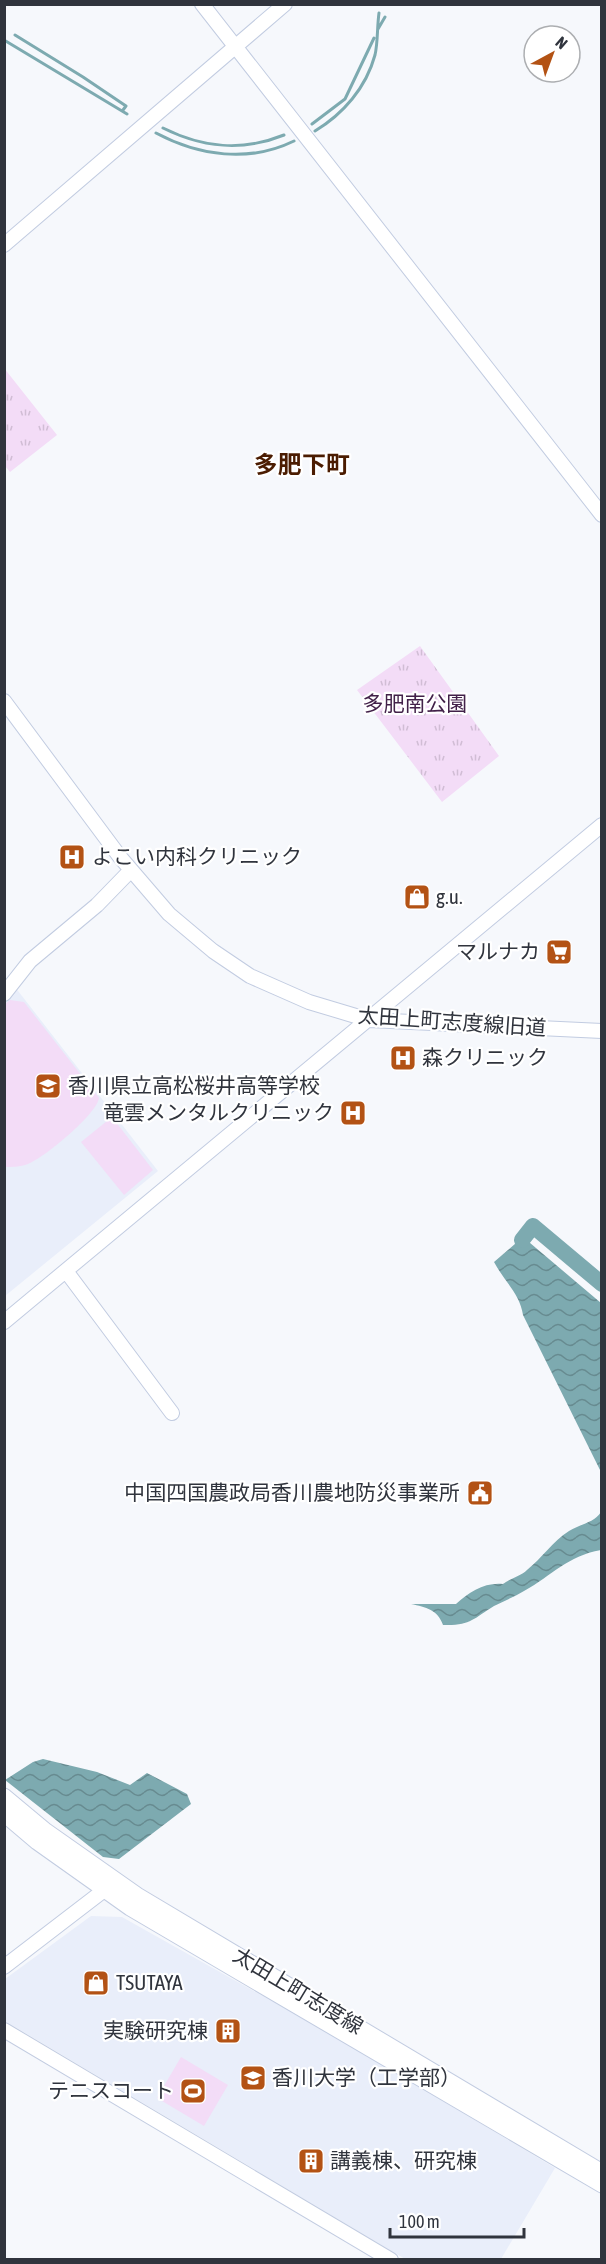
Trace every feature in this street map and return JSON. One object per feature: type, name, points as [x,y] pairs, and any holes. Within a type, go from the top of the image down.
[{"type":"main road","name":"太田上町志度線","points":[[4,1796],[107,1885],[602,2172]]},
{"type":"main road","name":"太田上町志度線","points":[[4,1814],[107,1885],[602,2185]]},
{"type":"street","points":[[202,4],[602,514]]},
{"type":"street","points":[[4,245],[285,4]]},
{"type":"street","name":"太田上町志度線旧道","points":[[4,701],[130,870],[169,915],[213,951],[250,976],[309,1002],[369,1020],[602,1031]]},
{"type":"street","points":[[4,1322],[602,825]]},
{"type":"street","points":[[4,994],[30,961],[97,905],[130,870]]},
{"type":"street","points":[[66,1271],[172,1413]]},
{"type":"street","points":[[4,1967],[107,1885]]},
{"type":"street","points":[[4,2030],[391,2259]]},
{"type":"shaded area","name":"香川県立高松桜井高等学校","points":[[15,987],[158,1171],[5,1296],[4,1000]]},
{"type":"shaded area","name":"香川大学（工学部）","points":[[91,1916],[122,1917],[352,2046],[555,2168],[501,2259],[405,2259],[5,2021],[5,1979]]},
{"type":"green space","points":[[4,368],[57,435],[10,472],[5,466]]},
{"type":"green space","name":"多肥南公園","points":[[420,646],[499,756],[442,802],[357,690]]},
{"type":"green space","points":[[10,1000],[24,1002],[99,1098],[80,1124],[46,1153],[28,1164],[5,1167],[4,1005]]},
{"type":"green space","points":[[112,1117],[153,1170],[124,1195],[81,1142]]},
{"type":"green space","name":"テニスコート","points":[[181,2057],[228,2085],[204,2126],[157,2098]]},
{"type":"water","points":[[523,1237],[601,1303],[601,1472],[523,1315],[519,1301],[494,1262]]},
{"type":"water","points":[[601,1512],[601,1550],[569,1561],[534,1585],[471,1621],[443,1625],[431,1610],[411,1604],[456,1604],[478,1589],[503,1584],[525,1572],[563,1535],[595,1519]]},
{"type":"water","points":[[43,1759],[97,1772],[130,1785],[147,1773],[187,1794],[191,1804],[119,1859],[103,1857],[5,1780],[33,1762]]},
{"type":"waterway","points":[[315,131],[344,108],[366,78],[375,55],[379,13]]},
{"type":"waterway","points":[[378,29],[385,17]]},
{"type":"waterway","points":[[15,35],[126,106],[123,110]]},
{"type":"waterway","points":[[312,124],[345,99],[374,38]]},
{"type":"waterway","points":[[4,40],[127,114]]},
{"type":"waterway","points":[[163,128],[193,140],[238,146],[284,135]]},
{"type":"waterway","points":[[156,133],[189,147],[224,154],[260,152],[294,141]]},
{"type":"waterway","points":[[522,1240],[533,1226],[602,1284]]},
{"type":"place","name":"よこい内科クリニック","points":[[72,857]]},
{"type":"place","name":"g.u.","points":[[417,897]]},
{"type":"place","name":"マルナカ","points":[[559,952]]},
{"type":"place","name":"森クリニック","points":[[403,1058]]},
{"type":"place","name":"香川県立高松桜井高等学校","points":[[48,1086]]},
{"type":"place","name":"竜雲メンタルクリニック","points":[[353,1113]]},
{"type":"place","name":"中国四国農政局香川農地防災事業所","points":[[480,1493]]},
{"type":"place","name":"TSUTAYA","points":[[96,1983]]},
{"type":"place","name":"実験研究棟","points":[[228,2031]]},
{"type":"place","name":"香川大学（工学部）","points":[[253,2078]]},
{"type":"place","name":"テニスコート","points":[[193,2091]]},
{"type":"place","name":"講義棟、研究棟","points":[[311,2161]]},
{"type":"district","name":"多肥下町","points":[[302,465]]}]
